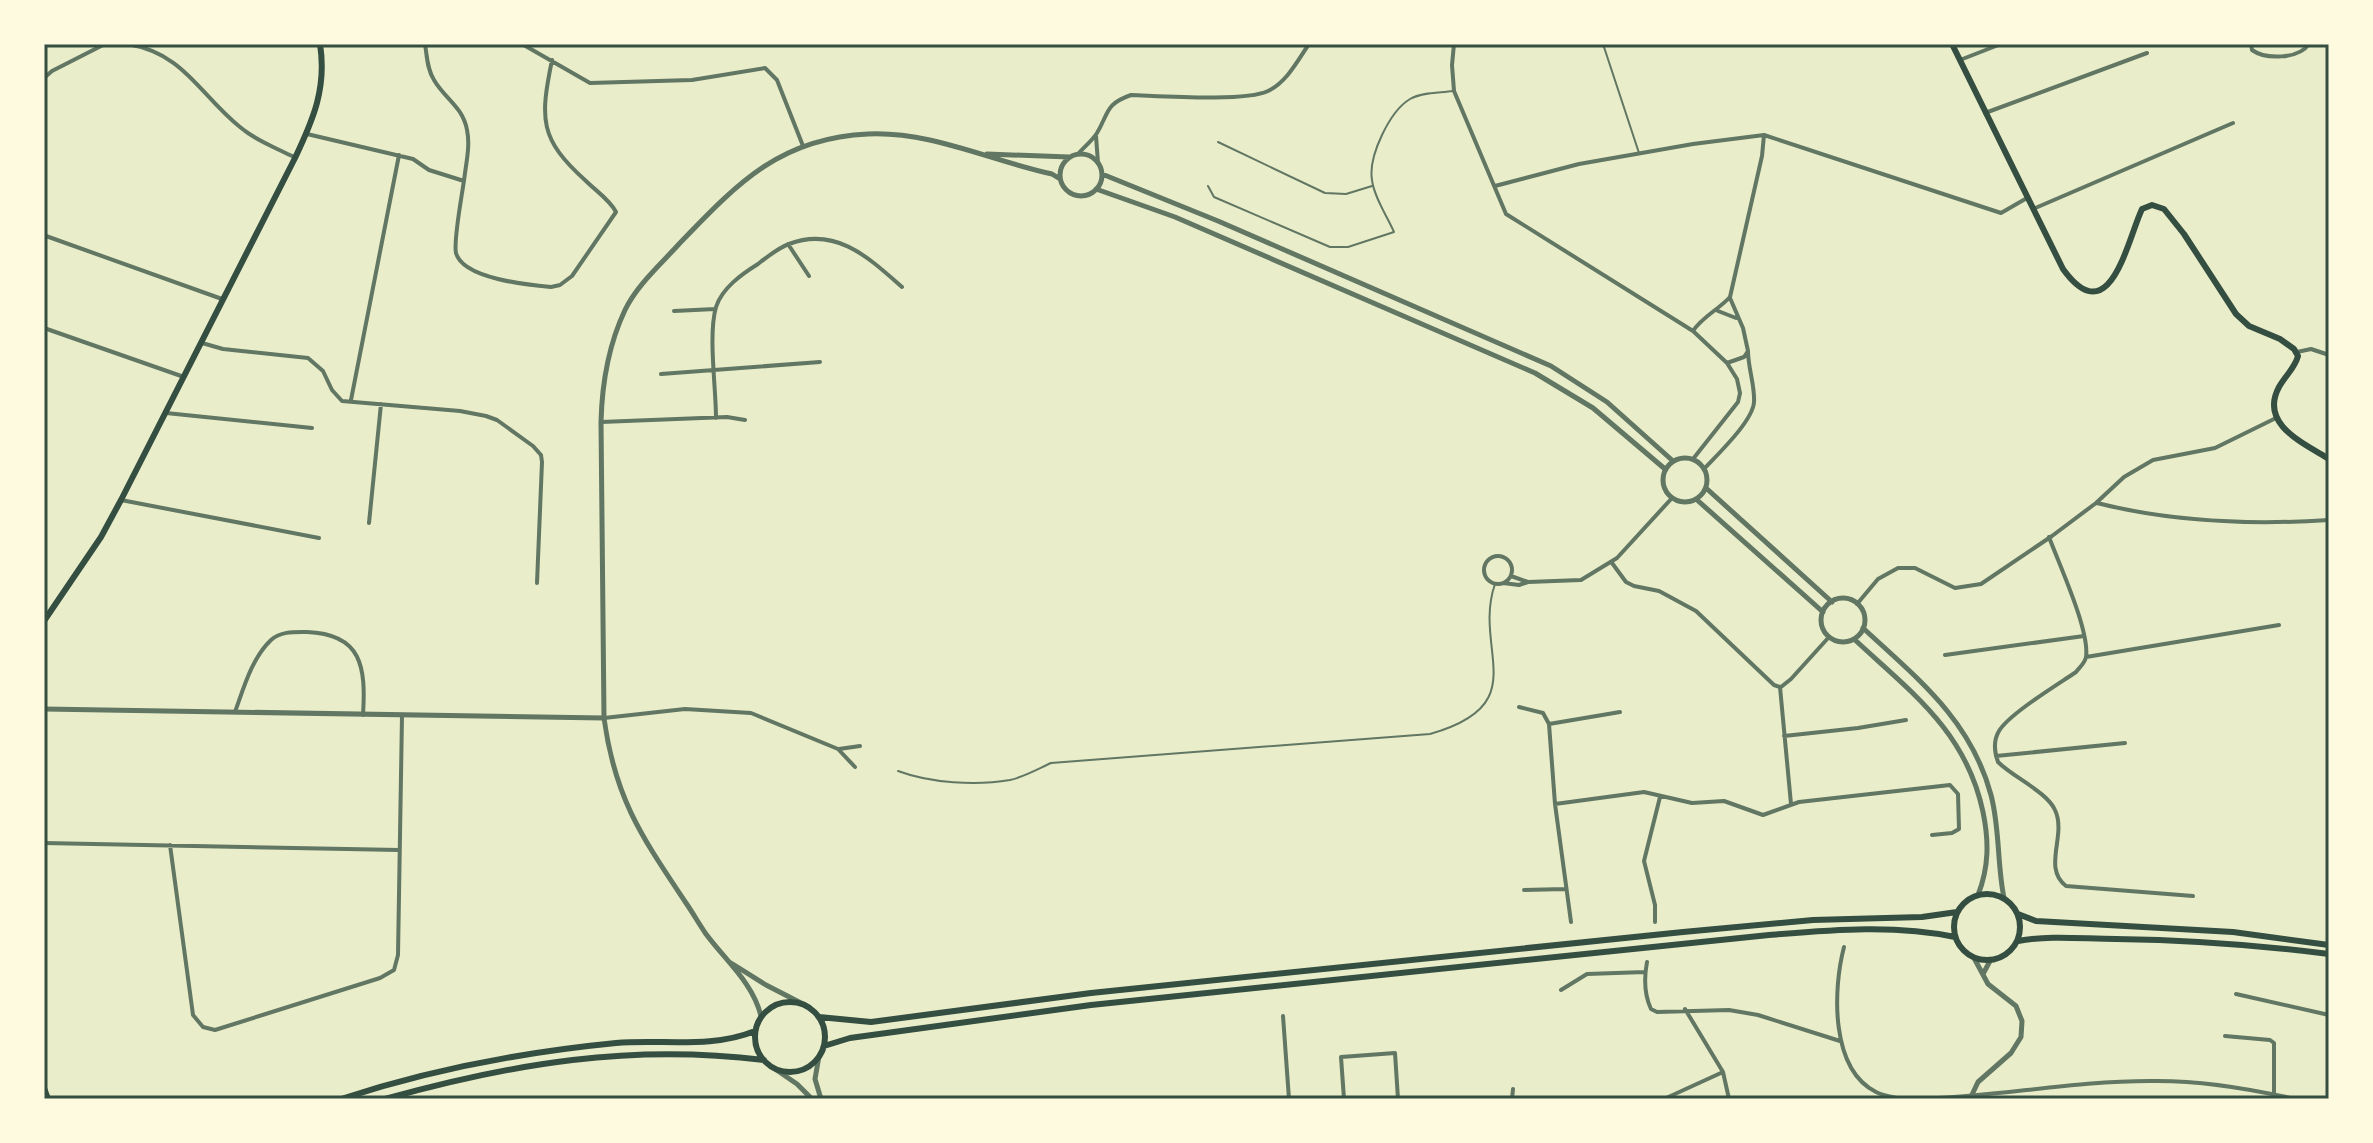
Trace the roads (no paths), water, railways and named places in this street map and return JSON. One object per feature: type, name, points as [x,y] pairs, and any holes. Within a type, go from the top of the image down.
[{"type":"main road","points":[[44,621],[101,537],[121,500],[307,134],[322,93],[320,44]]},
{"type":"main road","points":[[1952,44],[2063,269],[2075,286],[2090,292],[2106,288],[2116,278],[2142,209],[2152,205],[2164,209],[2236,314],[2249,326],[2280,339],[2296,352],[2296,364],[2274,396],[2276,418],[2289,435],[2329,459]]},
{"type":"main road","points":[[2018,914],[2021,932],[2007,955],[1990,961],[1974,958],[1959,946],[1954,929],[1957,912],[1978,895],[2004,898],[2018,914],[2036,921],[2233,932],[2329,945]]},
{"type":"main road","points":[[819,1017],[871,1022],[1091,993],[1683,932],[1813,920],[1922,917],[1957,912]]},
{"type":"main road","points":[[824,1046],[850,1038],[1091,1005],[1629,949],[1834,931],[1918,932],[1955,937]]},
{"type":"main road","points":[[2018,941],[2045,937],[2234,944],[2329,954]]},
{"type":"main road","points":[[792,1001],[803,1004],[819,1017],[824,1026],[824,1046],[819,1056],[803,1069],[775,1069],[764,1060],[754,1041],[761,1016],[780,1002],[792,1001]]},
{"type":"main road","points":[[341,1099],[432,1074],[529,1055],[618,1043],[727,1041],[755,1031]]},
{"type":"main road","points":[[385,1099],[481,1075],[598,1055],[688,1053],[764,1060]]},
{"type":"main road","points":[[44,1088],[48,1099]]},
{"type":"street","points":[[44,78],[105,44]]},
{"type":"street","points":[[127,44],[162,54],[187,73],[240,127],[295,158]]},
{"type":"street","points":[[425,44],[429,69],[465,120],[469,144],[456,246],[459,259],[467,268],[480,274],[551,287],[567,281],[616,212],[612,204],[574,171],[546,133],[543,116],[552,60]]},
{"type":"street","points":[[522,44],[590,83],[692,80],[765,68],[777,80],[803,146]]},
{"type":"street","points":[[761,1016],[754,994],[705,932],[636,826],[621,795],[607,743],[604,718],[601,422],[605,365],[627,306],[658,267],[724,196],[759,168],[803,146],[840,137],[900,135],[1052,174],[1068,191],[1084,195],[1096,189],[1102,174],[1098,163],[1097,134],[1103,117],[1115,100],[1131,95],[1234,96],[1268,91],[1280,83],[1309,44]]},
{"type":"street","points":[[1454,44],[1454,91],[1506,214],[1693,331],[1727,363],[1737,379],[1738,402],[1693,459]]},
{"type":"street","points":[[1960,60],[2001,44]]},
{"type":"street","points":[[2251,44],[2252,50],[2260,55],[2295,55],[2304,51],[2309,44]]},
{"type":"street","points":[[1985,113],[2147,53]]},
{"type":"street","points":[[2033,209],[2233,123]]},
{"type":"street","points":[[307,134],[413,159],[442,175],[465,181]]},
{"type":"street","points":[[1078,154],[1097,134]]},
{"type":"street","points":[[1494,186],[1579,164],[1764,135],[2001,213],[2027,198]]},
{"type":"street","points":[[1693,331],[1698,323],[1717,311],[1730,297],[1764,135]]},
{"type":"street","points":[[978,153],[1069,157],[1078,154],[1089,155],[1098,163]]},
{"type":"street","points":[[351,401],[399,155]]},
{"type":"street","points":[[1060,179],[1059,172],[1069,157]]},
{"type":"street","points":[[1102,174],[1551,366],[1607,402],[1673,461]]},
{"type":"street","points":[[1096,189],[1175,217],[1535,373],[1593,408],[1665,469]]},
{"type":"street","points":[[46,236],[225,300]]},
{"type":"street","points":[[716,418],[715,309],[727,288],[745,272],[788,244],[827,239],[851,246],[902,287]]},
{"type":"street","points":[[788,244],[809,276]]},
{"type":"street","points":[[1704,469],[1750,416],[1754,404],[1746,335],[1730,297]]},
{"type":"street","points":[[674,311],[715,309]]},
{"type":"street","points":[[1717,311],[1738,319]]},
{"type":"street","points":[[44,328],[184,377]]},
{"type":"street","points":[[202,343],[223,349],[308,358],[323,371],[338,399],[486,416],[507,426],[538,450],[542,462],[537,583]]},
{"type":"street","points":[[2296,352],[2311,349],[2329,355]]},
{"type":"street","points":[[1727,363],[1744,357],[1748,351]]},
{"type":"street","points":[[661,374],[820,362]]},
{"type":"street","points":[[369,523],[381,404]]},
{"type":"street","points":[[166,413],[312,428]]},
{"type":"street","points":[[601,422],[716,418],[745,420]]},
{"type":"street","points":[[1857,604],[1878,579],[1898,568],[1915,568],[1955,588],[1981,584],[2096,503],[2124,477],[2153,460],[2215,448],[2276,418]]},
{"type":"street","points":[[1693,459],[1704,469],[1706,488],[1696,499],[1684,502],[1672,498],[1663,482],[1665,469],[1673,461],[1693,459]]},
{"type":"street","points":[[1706,488],[1832,602]]},
{"type":"street","points":[[1503,583],[1510,576],[1511,567],[1500,557],[1492,558],[1486,564],[1484,573],[1495,584],[1581,580],[1612,563],[1672,498]]},
{"type":"street","points":[[1696,499],[1823,612]]},
{"type":"street","points":[[121,500],[319,538]]},
{"type":"street","points":[[2096,503],[2171,517],[2284,523],[2329,520]]},
{"type":"street","points":[[2049,537],[2084,636],[2086,657],[2076,672],[2006,722],[1995,741],[1996,756],[2008,771],[2048,800],[2055,810],[2059,839],[2055,871],[2059,881],[2066,886],[2193,896]]},
{"type":"street","points":[[1612,563],[1626,582],[1659,591],[1696,611],[1774,685],[1780,687]]},
{"type":"street","points":[[1510,576],[1528,582]]},
{"type":"street","points":[[1845,599],[1857,604],[1864,615],[1863,628],[1854,639],[1841,642],[1829,637],[1822,626],[1823,612],[1832,602],[1845,599]]},
{"type":"street","points":[[2086,657],[2279,625]]},
{"type":"street","points":[[1863,628],[1941,701],[1971,743],[1995,815],[2004,898]]},
{"type":"street","points":[[235,712],[260,652],[274,637],[305,632],[327,633],[351,645],[358,659],[363,715]]},
{"type":"street","points":[[1945,655],[2084,636]]},
{"type":"street","points":[[1780,687],[1829,637]]},
{"type":"street","points":[[1854,639],[1934,713],[1967,761],[1986,827],[1987,867],[1978,895]]},
{"type":"street","points":[[1780,687],[1791,804]]},
{"type":"street","points":[[1519,707],[1543,713],[1549,724],[1555,804],[1571,922]]},
{"type":"street","points":[[44,709],[604,718],[685,709],[751,713],[838,749],[855,767]]},
{"type":"street","points":[[1549,724],[1620,712]]},
{"type":"street","points":[[170,845],[193,1015],[203,1027],[215,1030],[380,978],[394,970],[398,955],[402,716]]},
{"type":"street","points":[[1784,736],[1906,720]]},
{"type":"street","points":[[1996,756],[2125,743]]},
{"type":"street","points":[[838,749],[860,746]]},
{"type":"street","points":[[1555,804],[1644,792],[1692,803],[1724,801],[1763,815],[1791,804],[1950,785],[1958,794],[1959,829],[1932,835]]},
{"type":"street","points":[[1655,922],[1655,905],[1644,861],[1660,797]]},
{"type":"street","points":[[44,843],[399,850]]},
{"type":"street","points":[[1524,890],[1565,889]]},
{"type":"street","points":[[1844,947],[1836,993],[1840,1041],[1862,1083],[1878,1093],[1901,1099]]},
{"type":"street","points":[[1970,1098],[1978,1082],[2011,1053],[2021,1037],[2022,1021],[2016,1006],[1988,984],[1974,958]]},
{"type":"street","points":[[727,960],[803,1004]]},
{"type":"street","points":[[1983,975],[1990,961]]},
{"type":"street","points":[[1647,962],[1647,999],[1651,1009],[1666,1012],[1729,1010],[1758,1015],[1840,1041]]},
{"type":"street","points":[[1561,990],[1587,974],[1645,972]]},
{"type":"street","points":[[2236,994],[2329,1015]]},
{"type":"street","points":[[1685,1009],[1723,1072],[1729,1099]]},
{"type":"street","points":[[1283,1016],[1289,1099]]},
{"type":"street","points":[[2225,1036],[2270,1040],[2274,1043],[2274,1097]]},
{"type":"street","points":[[1344,1099],[1341,1057],[1395,1053],[1398,1099]]},
{"type":"street","points":[[819,1056],[815,1079],[821,1099]]},
{"type":"street","points":[[775,1069],[812,1099]]},
{"type":"street","points":[[1664,1099],[1723,1072]]},
{"type":"street","points":[[1918,1099],[1970,1098],[2028,1089],[2148,1080],[2199,1082],[2295,1099]]},
{"type":"street","points":[[1512,1099],[1513,1089]]},
{"type":"lane","points":[[1603,44],[1639,154]]},
{"type":"lane","points":[[1208,186],[1214,197],[1330,247],[1348,247],[1394,232],[1373,185],[1371,164],[1374,151],[1408,100],[1420,95],[1454,91]]},
{"type":"lane","points":[[1218,142],[1325,193],[1346,194],[1373,185]]},
{"type":"lane","points":[[898,771],[914,777],[961,782],[999,781],[1020,777],[1051,763],[1430,734],[1451,728],[1470,717],[1489,695],[1494,682],[1490,607],[1495,584]]}]
